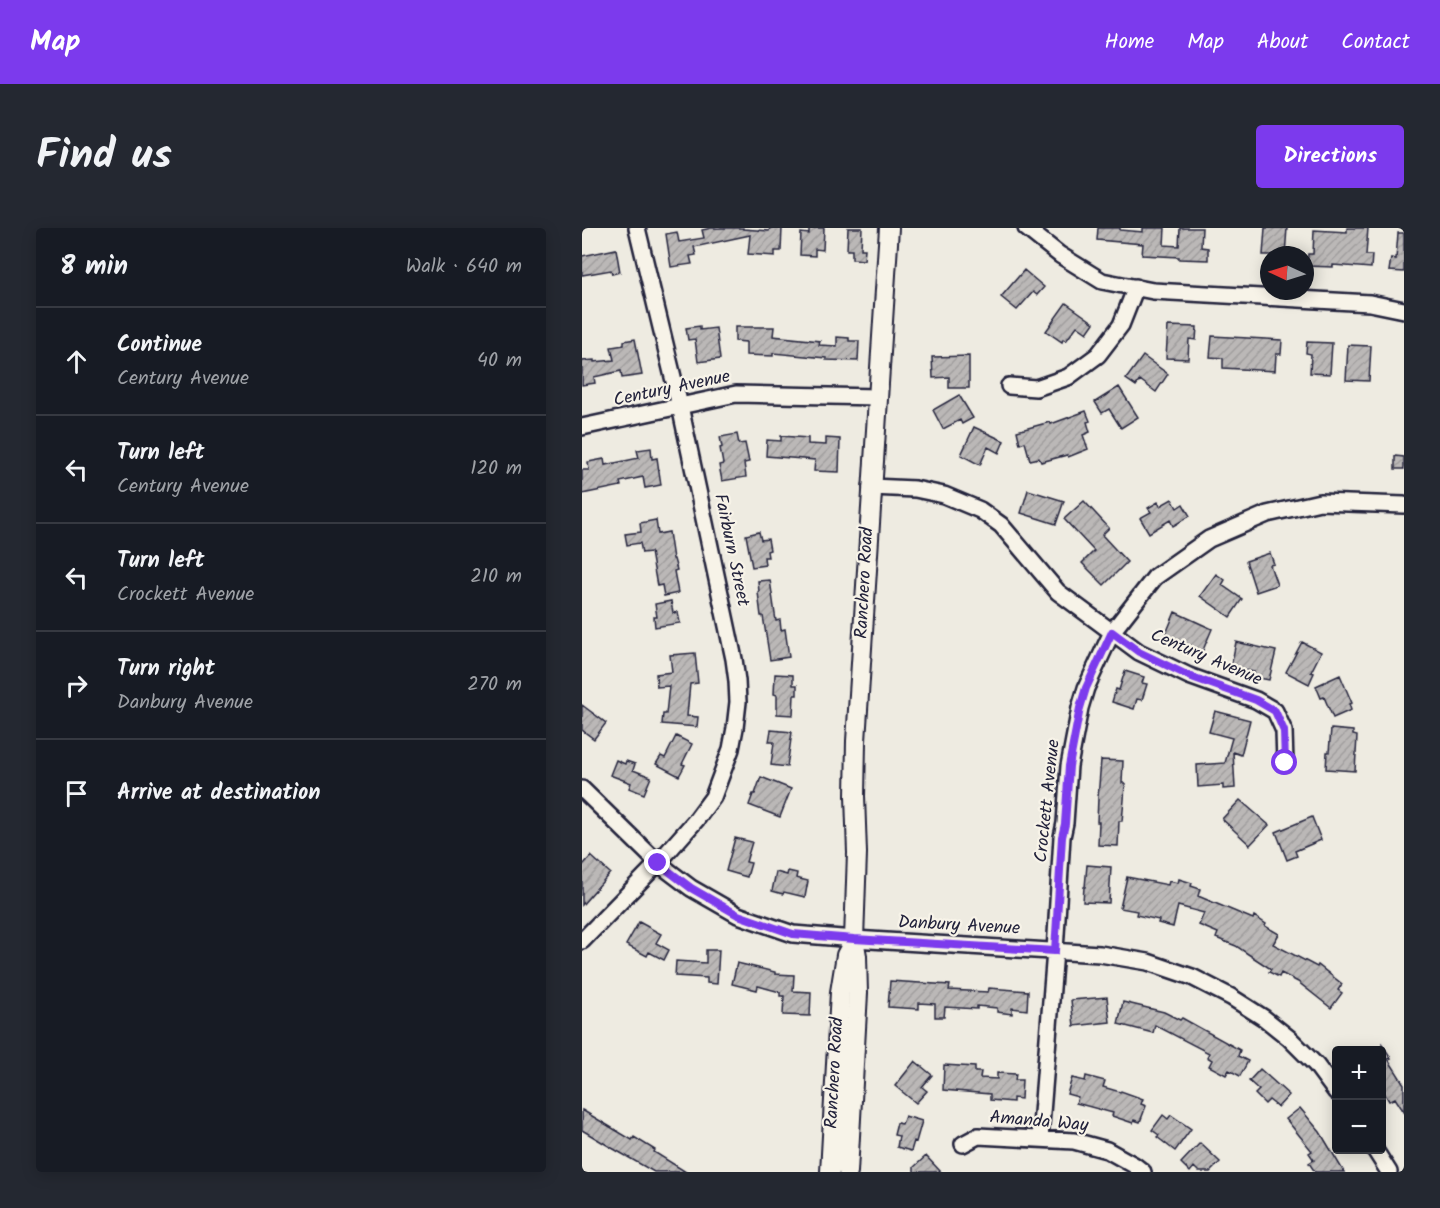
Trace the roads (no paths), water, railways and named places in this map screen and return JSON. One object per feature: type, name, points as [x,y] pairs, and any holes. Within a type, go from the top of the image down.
[{"type":"main road","name":"Ranchero Road","points":[[848,1172],[858,993],[854,939],[857,853],[856,741],[889,228]]},
{"type":"main road","name":"Ranchero Road","points":[[830,1172],[840,992],[846,955],[854,939]]},
{"type":"street","name":"Fairburn Street","points":[[582,941],[658,863],[696,820],[712,797],[731,749],[738,702],[734,658],[680,406],[637,228]]},
{"type":"street","points":[[1026,228],[1059,255],[1102,281],[1153,291],[1370,303],[1404,310]]},
{"type":"street","points":[[1009,386],[1036,388],[1068,377],[1098,355],[1121,325],[1136,287]]},
{"type":"street","name":"Century Avenue","points":[[582,427],[736,394],[878,397]]},
{"type":"street","name":"Century Avenue","points":[[871,487],[915,489],[944,495],[980,510],[1001,525],[1058,592],[1139,652],[1189,676],[1256,700],[1275,711],[1284,731],[1285,763]]},
{"type":"street","name":"Crockett Avenue","points":[[1040,1138],[1069,766],[1086,688],[1112,632],[1155,577],[1209,539],[1267,514],[1320,501],[1404,505]]},
{"type":"street","name":"Danbury Avenue","points":[[582,789],[658,863],[691,888],[738,915],[793,934],[1100,954],[1148,962],[1192,977],[1232,997],[1264,1018],[1289,1038],[1316,1065],[1332,1087]]},
{"type":"street","name":"Amanda Way","points":[[963,1144],[978,1136],[1074,1141],[1107,1150],[1143,1172]]},
{"type":"street","points":[[1378,1154],[1389,1172]]}]
